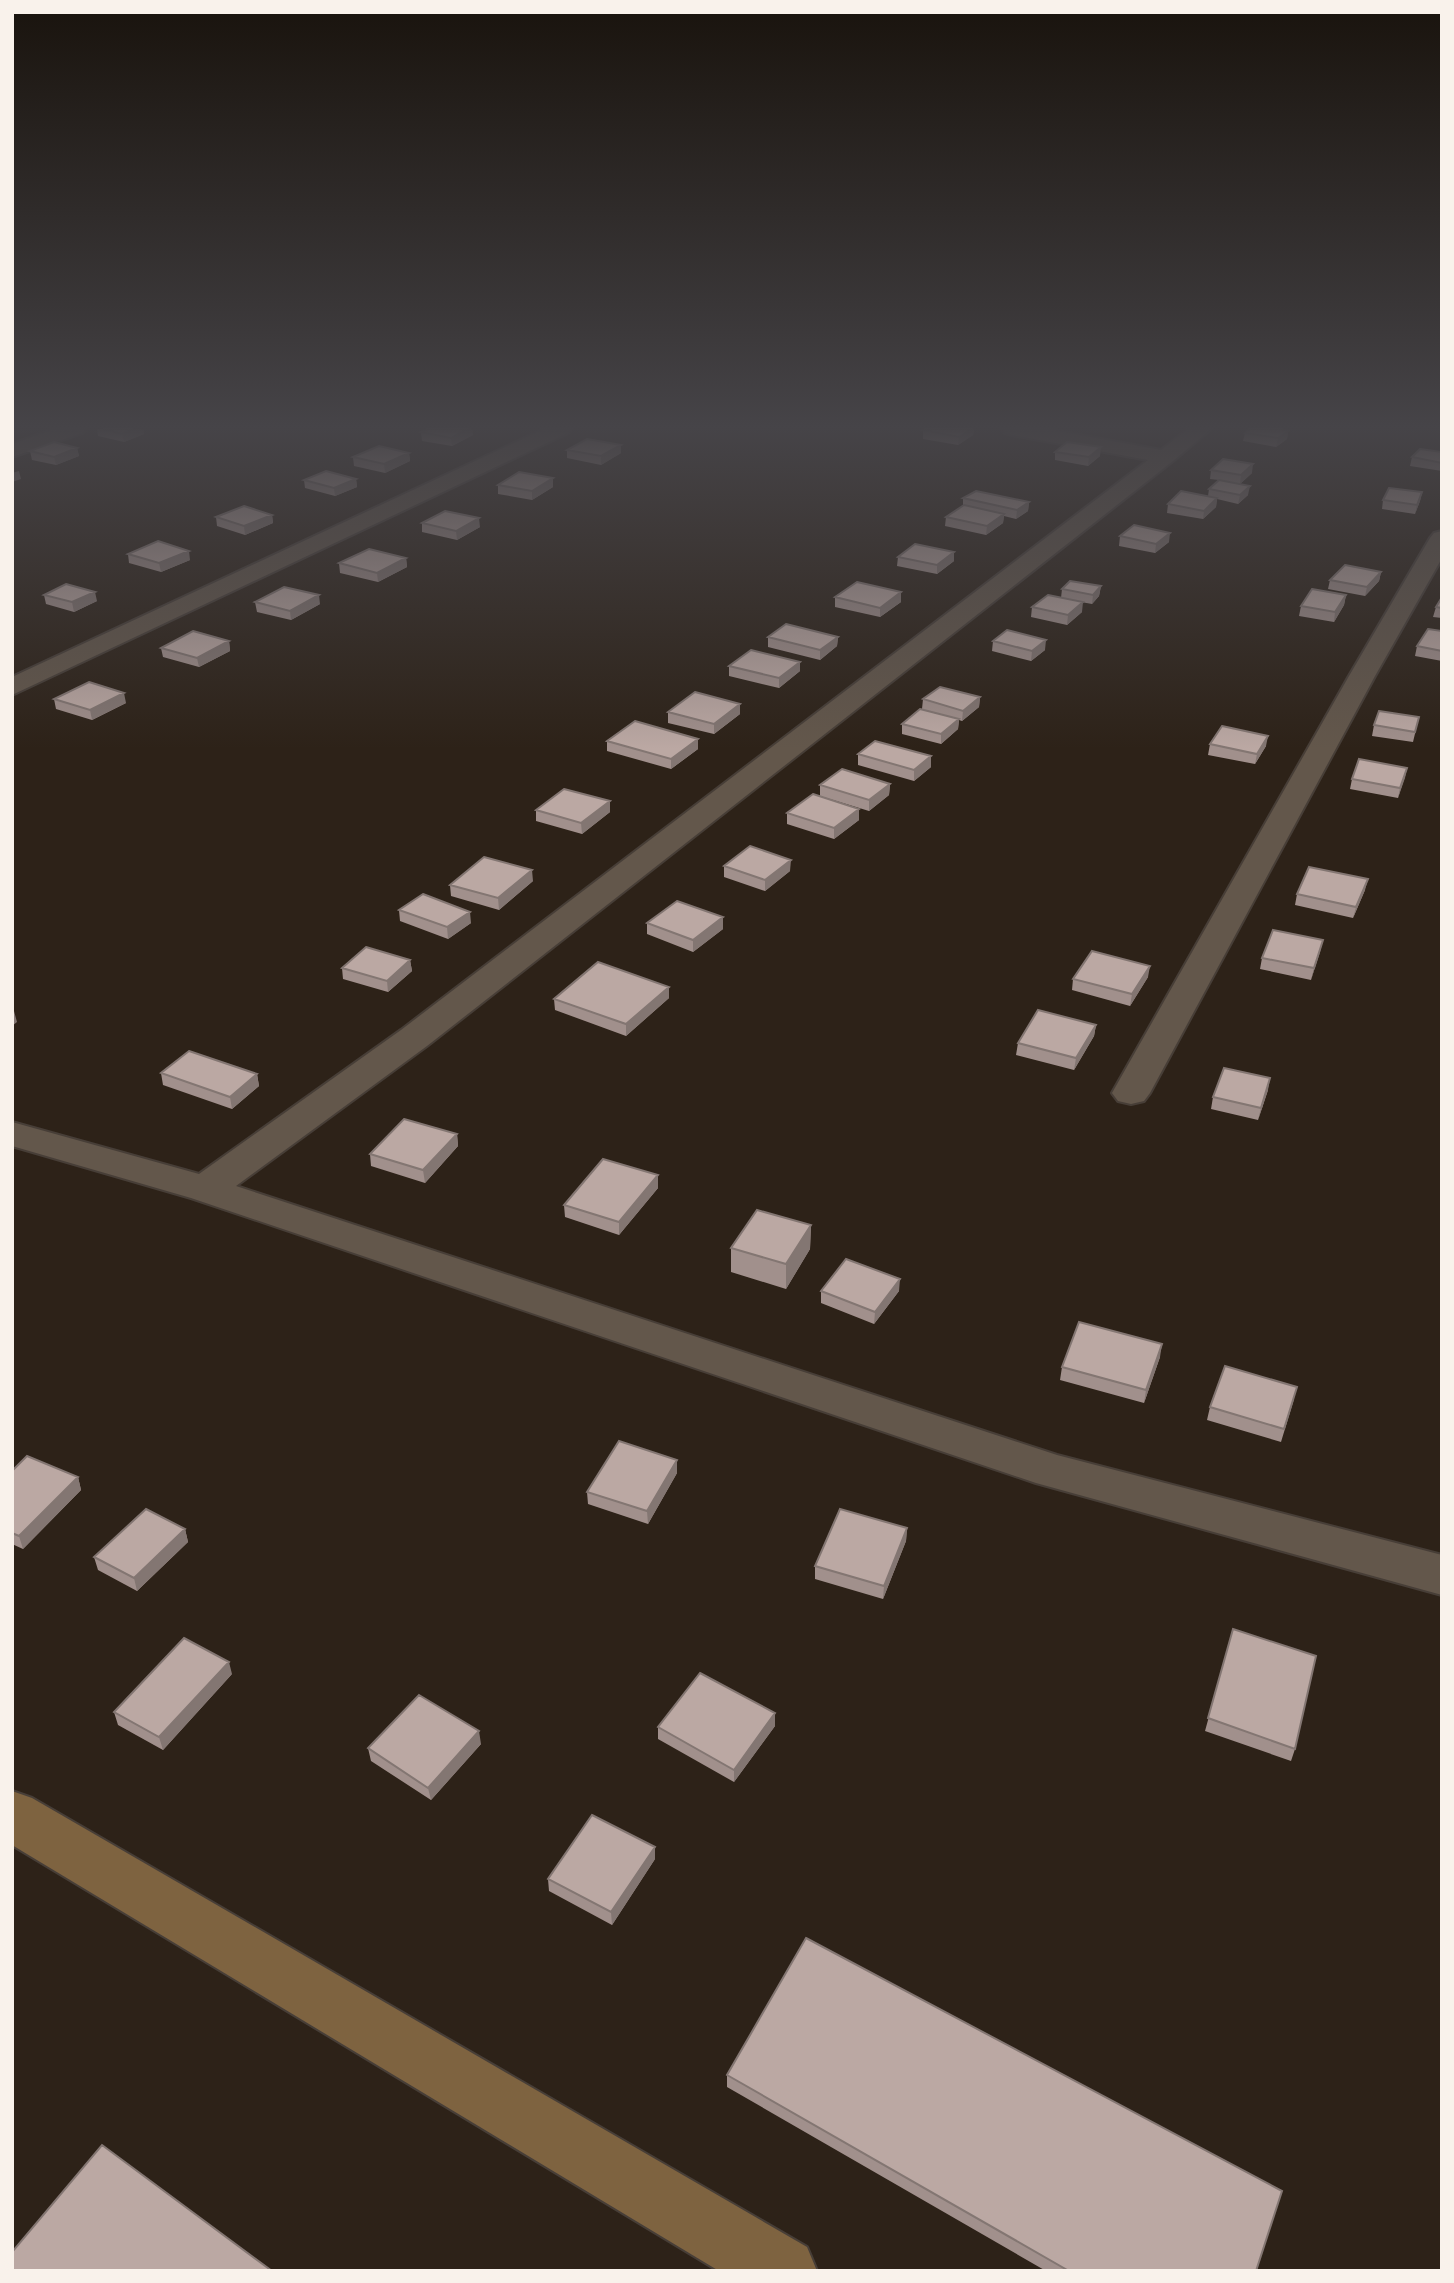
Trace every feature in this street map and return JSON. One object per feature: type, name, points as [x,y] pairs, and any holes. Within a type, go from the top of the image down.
[{"type":"street","points":[[12,687],[334,536]]},
{"type":"street","points":[[205,1189],[414,1038],[1064,536]]},
{"type":"street","points":[[1131,1093],[1266,853],[1383,636],[1442,538]]},
{"type":"street","points":[[12,1134],[205,1189],[1053,1471],[1442,1576]]},
{"type":"street","points":[[12,1816],[783,2271]]},
{"type":"building","points":[[1121,536],[1167,536],[1156,544]]},
{"type":"building","points":[[158,541],[189,551],[159,563],[128,554]]},
{"type":"building","points":[[915,544],[954,552],[937,565],[898,557]]},
{"type":"building","points":[[369,549],[406,558],[377,573],[339,563]]},
{"type":"building","points":[[1345,565],[1381,572],[1367,587],[1330,580]]},
{"type":"building","points":[[1070,581],[1101,586],[1093,595],[1062,589]]},
{"type":"building","points":[[857,582],[901,592],[880,608],[835,597]]},
{"type":"building","points":[[66,584],[95,592],[72,602],[44,595]]},
{"type":"building","points":[[284,587],[319,595],[290,611],[255,602]]},
{"type":"building","points":[[1312,589],[1346,595],[1335,612],[1301,606]]},
{"type":"building","points":[[1048,595],[1083,602],[1068,615],[1032,607]]},
{"type":"building","points":[[1442,597],[1442,608],[1436,607]]},
{"type":"building","points":[[786,624],[838,637],[820,650],[768,637]]},
{"type":"building","points":[[1428,629],[1442,631],[1442,651],[1417,646]]},
{"type":"building","points":[[1007,630],[1046,640],[1032,651],[993,641]]},
{"type":"building","points":[[193,631],[229,641],[197,658],[161,648]]},
{"type":"building","points":[[751,650],[800,662],[779,678],[729,666]]},
{"type":"building","points":[[89,682],[124,693],[90,710],[54,699]]},
{"type":"building","points":[[940,687],[980,697],[963,711],[923,699]]},
{"type":"building","points":[[695,692],[740,704],[714,724],[668,712]]},
{"type":"building","points":[[920,709],[959,719],[941,734],[902,724]]},
{"type":"building","points":[[1379,711],[1419,717],[1415,732],[1374,725]]},
{"type":"building","points":[[635,721],[698,739],[671,759],[607,741]]},
{"type":"building","points":[[1222,726],[1268,736],[1257,754],[1210,744]]},
{"type":"building","points":[[875,741],[931,756],[914,770],[858,754]]},
{"type":"building","points":[[1359,759],[1407,768],[1400,788],[1352,779]]},
{"type":"building","points":[[842,769],[890,784],[869,800],[820,785]]},
{"type":"building","points":[[564,789],[610,801],[581,823],[536,810]]},
{"type":"building","points":[[813,794],[859,809],[834,828],[787,813]]},
{"type":"building","points":[[750,846],[791,860],[765,880],[724,866]]},
{"type":"building","points":[[484,857],[532,870],[498,898],[450,885]]},
{"type":"building","points":[[1309,867],[1368,879],[1356,907],[1297,894]]},
{"type":"building","points":[[423,894],[470,912],[447,927],[399,910]]},
{"type":"building","points":[[677,901],[723,917],[693,940],[647,923]]},
{"type":"building","points":[[1273,930],[1323,940],[1314,968],[1262,958]]},
{"type":"building","points":[[366,947],[410,960],[387,981],[342,968]]},
{"type":"building","points":[[1092,951],[1150,966],[1132,994],[1073,979]]},
{"type":"building","points":[[598,962],[669,987],[626,1024],[554,999]]},
{"type":"building","points":[[1038,1010],[1096,1025],[1076,1058],[1018,1043]]},
{"type":"building","points":[[189,1051],[257,1074],[230,1097],[161,1073]]},
{"type":"building","points":[[1224,1068],[1270,1078],[1261,1108],[1213,1097]]},
{"type":"building","points":[[404,1119],[457,1134],[423,1170],[370,1154]]},
{"type":"building","points":[[603,1159],[658,1175],[619,1222],[564,1205]]},
{"type":"building","points":[[757,1210],[811,1225],[786,1264],[731,1248]]},
{"type":"building","points":[[846,1259],[900,1279],[875,1312],[821,1291]]},
{"type":"building","points":[[1079,1322],[1162,1344],[1146,1390],[1062,1367]]},
{"type":"building","points":[[1225,1366],[1297,1387],[1284,1429],[1210,1407]]},
{"type":"building","points":[[619,1441],[677,1460],[647,1511],[587,1492]]},
{"type":"building","points":[[27,1456],[78,1477],[19,1536],[12,1533],[12,1471]]},
{"type":"building","points":[[146,1509],[185,1529],[134,1578],[94,1557]]},
{"type":"building","points":[[840,1509],[907,1528],[884,1586],[815,1566]]},
{"type":"building","points":[[1233,1629],[1316,1656],[1295,1749],[1208,1718]]},
{"type":"building","points":[[184,1638],[229,1662],[159,1737],[114,1712]]},
{"type":"building","points":[[700,1673],[775,1713],[734,1770],[658,1727]]},
{"type":"building","points":[[419,1695],[479,1731],[428,1788],[368,1748]]},
{"type":"building","points":[[592,1815],[655,1847],[611,1912],[548,1879]]},
{"type":"building","points":[[806,1938],[1282,2191],[1256,2271],[1069,2271],[727,2075]]},
{"type":"building","points":[[102,2145],[272,2271],[12,2271],[12,2252]]}]
